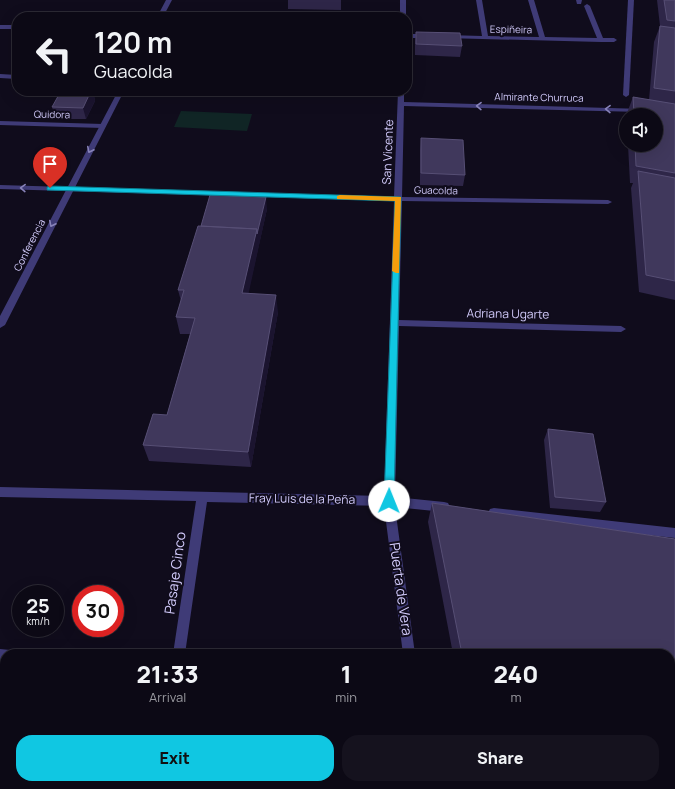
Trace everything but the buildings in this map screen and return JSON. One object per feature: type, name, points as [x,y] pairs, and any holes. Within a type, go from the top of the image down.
[{"type":"street","points":[[162,12],[168,0]]},
{"type":"street","points":[[402,12],[403,0]]},
{"type":"street","points":[[479,0],[485,38]]},
{"type":"street","points":[[531,0],[543,39]]},
{"type":"street","points":[[626,95],[631,0]]},
{"type":"street","points":[[587,6],[601,40]]},
{"type":"street","points":[[0,27],[12,28]]},
{"type":"street","points":[[412,36],[434,36]]},
{"type":"street","name":"Espiñeira","points":[[441,36],[614,40]]},
{"type":"street","points":[[0,76],[12,77]]},
{"type":"street","name":"Conferencia","points":[[0,325],[118,96]]},
{"type":"street","name":"San Vicente","points":[[389,501],[402,96]]},
{"type":"street","name":"Almirante Churruca","points":[[401,104],[619,109]]},
{"type":"street","name":"Quidora","points":[[0,123],[103,126]]},
{"type":"street","name":"Guacolda","points":[[0,187],[398,199],[608,202]]},
{"type":"street","name":"Adriana Ugarte","points":[[394,323],[621,329]]},
{"type":"street","name":"Fray Luis de la Peña","points":[[0,492],[389,501],[455,508]]},
{"type":"street","name":"Pasaje Cinco","points":[[180,649],[202,497]]},
{"type":"street","name":"Puerta de Vera","points":[[389,501],[408,649]]},
{"type":"street","points":[[486,512],[675,533]]},
{"type":"green space","points":[[181,111],[252,114],[247,131],[174,127]]},
{"type":"slow traffic","points":[[340,197],[398,199],[396,271]]},
{"type":"route","points":[[50,188],[398,199],[389,501]]}]
